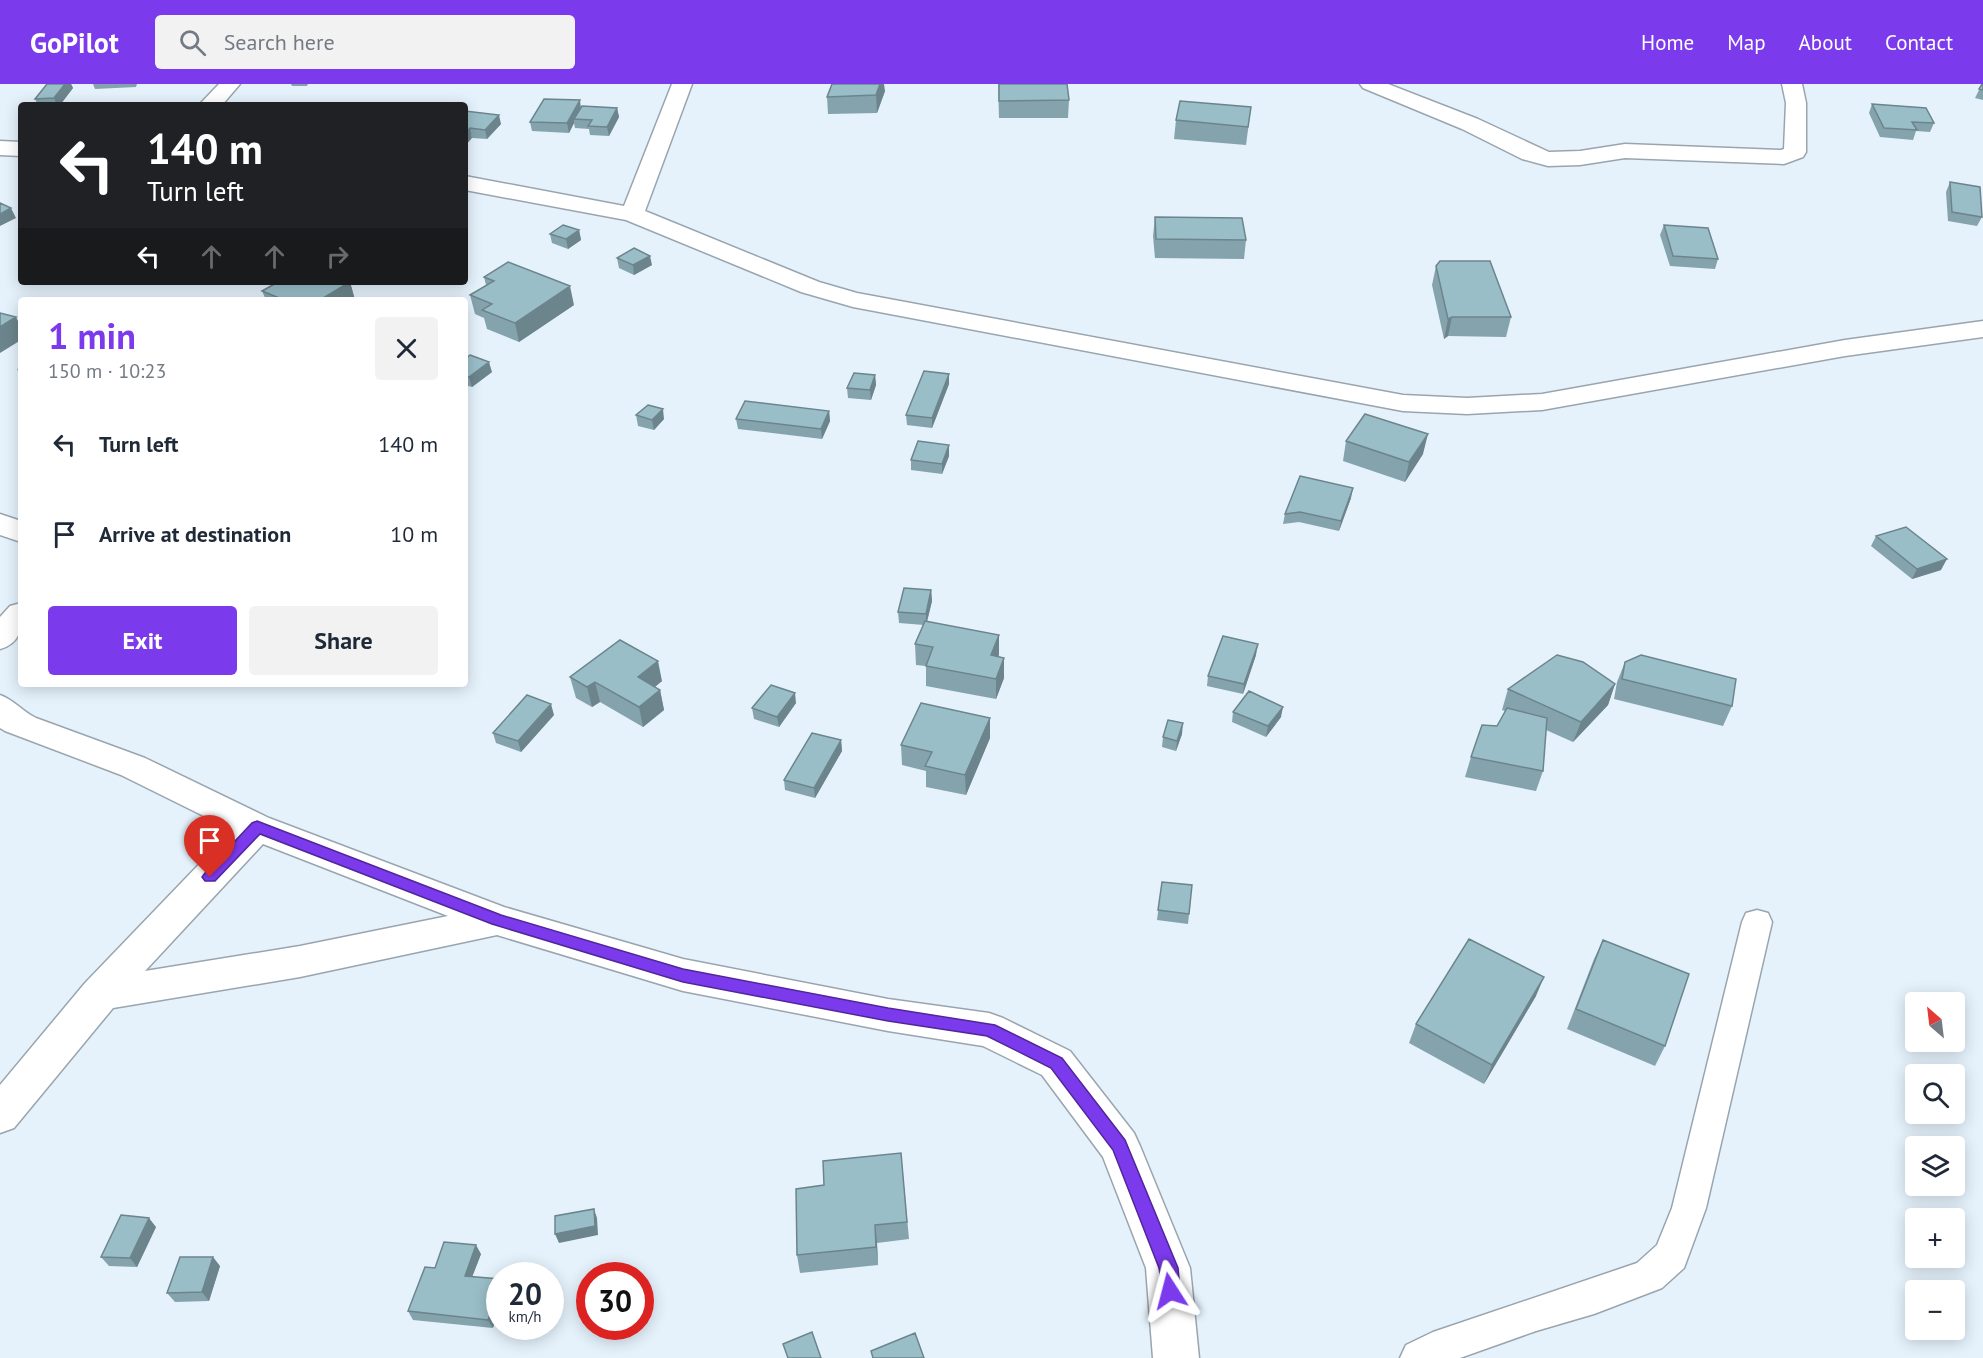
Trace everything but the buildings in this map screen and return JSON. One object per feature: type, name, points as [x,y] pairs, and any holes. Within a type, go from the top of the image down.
[{"type":"street","points":[[213,102],[230,84]]},
{"type":"street","points":[[632,214],[682,84]]},
{"type":"street","points":[[1371,84],[1470,124],[1530,154],[1564,159],[1624,151],[1784,157],[1795,152],[1796,103],[1792,84]]},
{"type":"street","points":[[0,148],[18,149]]},
{"type":"street","points":[[468,184],[632,214],[810,287],[853,300],[1164,362],[1403,403],[1467,406],[1542,402],[1845,348],[1983,329]]},
{"type":"street","points":[[0,523],[18,532]]},
{"type":"street","points":[[0,639],[18,617]]},
{"type":"street","points":[[0,707],[3,713],[24,726],[108,754],[257,827],[497,920],[683,975],[888,1015],[989,1030],[1056,1063],[1119,1146],[1168,1268],[1176,1358]]},
{"type":"street","points":[[0,1115],[54,1045],[99,994],[257,827]]},
{"type":"street","points":[[99,994],[202,980],[321,958],[497,920]]},
{"type":"lane","points":[[1419,1358],[1446,1345],[1536,1313],[1594,1297],[1649,1276],[1671,1256],[1689,1208],[1756,922]]},
{"type":"route","points":[[210,877],[257,827],[497,920],[683,975],[888,1015],[989,1030],[1056,1063],[1119,1146],[1168,1268],[1170,1291]]}]
